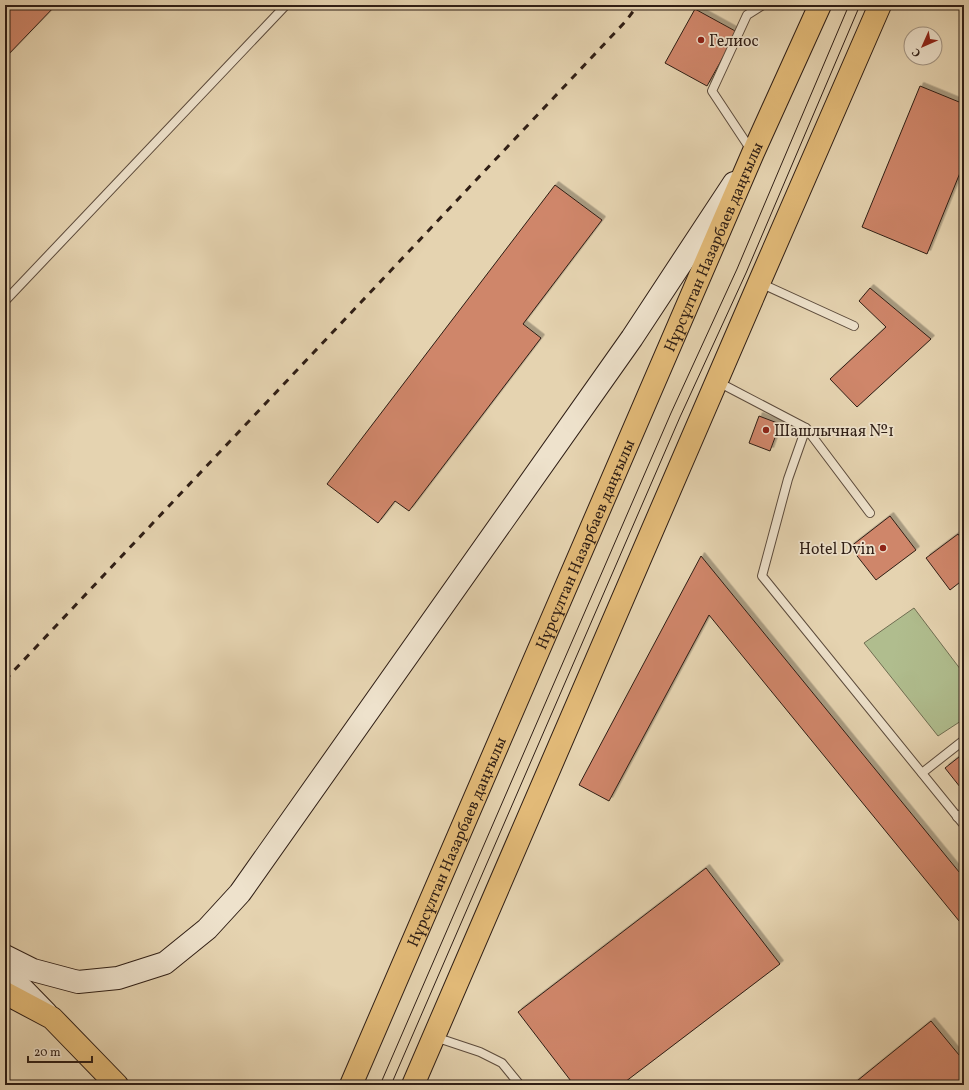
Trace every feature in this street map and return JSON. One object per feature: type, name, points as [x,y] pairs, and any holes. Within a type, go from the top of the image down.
[{"type":"main road","name":"Нұрсұлтан Назарбаев даңғылы","points":[[351,1085],[753,154],[820,5]]},
{"type":"main road","points":[[413,1085],[880,5]]},
{"type":"main road","points":[[5,956],[34,970],[78,982],[118,978],[165,963],[207,929],[221,914],[240,893],[628,344],[753,154]]},
{"type":"main road","points":[[5,971],[117,1085]]},
{"type":"main road","points":[[5,993],[52,1018]]},
{"type":"lane","points":[[5,301],[286,5]]},
{"type":"lane","points":[[753,154],[712,91],[747,14],[763,5]]},
{"type":"lane","points":[[759,283],[854,326]]},
{"type":"lane","points":[[717,381],[806,428],[870,513]]},
{"type":"lane","points":[[806,428],[788,479],[762,576],[922,773],[961,814],[964,825]]},
{"type":"lane","points":[[922,773],[964,740]]},
{"type":"lane","points":[[435,1037],[480,1052],[502,1064],[520,1085]]},
{"type":"green space","points":[[914,608],[964,674],[964,719],[938,736],[864,643]]},
{"type":"building","points":[[5,5],[56,5],[5,58]]},
{"type":"building","points":[[695,9],[737,32],[707,86],[665,63]]},
{"type":"building","points":[[920,86],[964,104],[964,163],[927,254],[862,227]]},
{"type":"building","points":[[555,185],[602,220],[523,324],[541,338],[409,511],[395,501],[378,523],[327,484]]},
{"type":"building","points":[[870,288],[931,339],[857,407],[830,379],[886,327],[859,301]]},
{"type":"building","name":"Шашлычная №1","points":[[759,416],[780,424],[770,451],[749,443]]},
{"type":"building","name":"Hotel Dvin","points":[[890,516],[916,550],[876,580],[850,547]]},
{"type":"building","points":[[958,534],[964,542],[964,579],[950,590],[926,558]]},
{"type":"building","points":[[701,556],[964,878],[964,927],[709,615],[609,801],[579,785]]},
{"type":"building","points":[[964,753],[964,792],[945,768]]},
{"type":"building","points":[[706,868],[780,964],[621,1085],[574,1085],[518,1012]]},
{"type":"building","points":[[931,1021],[964,1061],[964,1079],[957,1085],[852,1085]]},
{"type":"tram line","points":[[380,1085],[671,413],[737,269],[849,5]]},
{"type":"tram line","points":[[391,1085],[680,417],[746,273],[860,5]]},
{"type":"railway","points":[[5,680],[625,22],[638,5]]},
{"type":"place","name":"Гелиос","points":[[701,40]]},
{"type":"place","name":"Шашлычная №1","points":[[766,430]]},
{"type":"place","name":"Hotel Dvin","points":[[883,548]]}]
